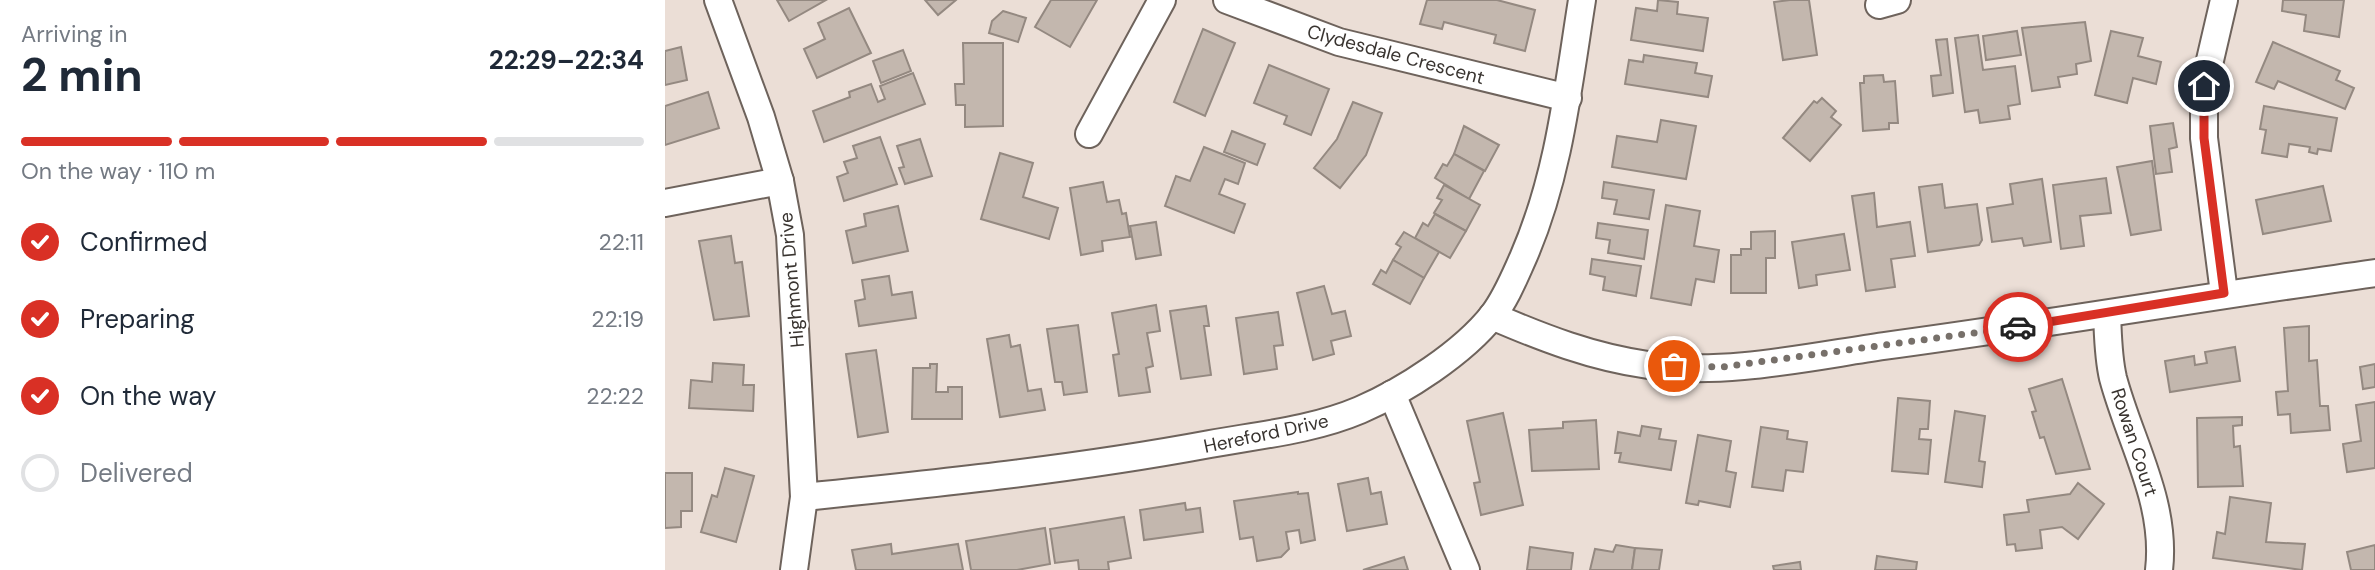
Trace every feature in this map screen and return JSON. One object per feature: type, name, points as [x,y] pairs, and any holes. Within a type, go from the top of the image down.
[{"type":"street","name":"Highmont Drive","points":[[718,0],[761,117],[780,181],[790,235],[797,316],[804,497],[794,570]]},
{"type":"street","points":[[1089,134],[1162,0]]},
{"type":"street","name":"Clydesdale Crescent","points":[[1227,0],[1339,42],[1568,98]]},
{"type":"street","name":"Hereford Drive","points":[[804,497],[1006,476],[1148,456],[1314,425],[1359,411],[1432,371],[1492,316],[1506,295],[1539,220],[1568,98],[1582,0]]},
{"type":"street","points":[[2223,0],[2204,86],[2204,125],[2224,293]]},
{"type":"street","points":[[665,204],[780,181]]},
{"type":"street","points":[[1492,316],[1570,349],[1650,365],[1722,367],[2107,314],[2224,293],[2375,273]]},
{"type":"street","name":"Rowan Court","points":[[2107,314],[2113,378],[2157,509],[2161,534],[2159,570]]},
{"type":"street","points":[[1392,394],[1466,570]]},
{"type":"building","points":[[777,0],[826,0],[789,21]]},
{"type":"building","points":[[925,0],[956,0],[938,15]]},
{"type":"building","points":[[1051,0],[1097,0],[1070,47],[1035,27]]},
{"type":"building","points":[[1427,0],[1497,0],[1535,10],[1525,51],[1494,43],[1496,35],[1444,22],[1442,29],[1420,24]]},
{"type":"building","points":[[1658,0],[1678,2],[1677,14],[1708,18],[1703,51],[1631,40],[1636,8],[1657,11]]},
{"type":"building","points":[[1809,0],[1817,55],[1783,60],[1774,2]]},
{"type":"building","points":[[2283,0],[2344,0],[2339,37],[2304,31],[2306,15],[2282,11]]},
{"type":"building","points":[[849,8],[871,53],[817,78],[804,49],[825,39],[818,23]]},
{"type":"building","points":[[1003,11],[1026,18],[1018,42],[989,33],[992,21]]},
{"type":"building","points":[[2085,22],[2091,61],[2076,64],[2077,74],[2058,77],[2060,87],[2032,91],[2022,28]]},
{"type":"building","points":[[1203,29],[1235,43],[1205,116],[1174,102]]},
{"type":"building","points":[[2017,31],[2021,55],[1986,60],[1983,36]]},
{"type":"building","points":[[2111,31],[2143,38],[2138,56],[2161,62],[2156,84],[2133,78],[2127,103],[2095,95]]},
{"type":"building","points":[[1978,35],[1983,70],[2015,66],[2020,104],[2008,106],[2010,119],[1980,123],[1978,110],[1965,112],[1955,38]]},
{"type":"building","points":[[1947,39],[1953,93],[1933,96],[1931,76],[1941,75],[1936,40]]},
{"type":"building","points":[[2273,42],[2340,71],[2336,80],[2354,88],[2345,109],[2278,81],[2274,89],[2256,82]]},
{"type":"building","points":[[963,43],[1003,43],[1003,126],[965,127],[965,105],[956,105],[955,84],[964,84]]},
{"type":"building","points":[[681,47],[687,80],[665,85],[665,51]]},
{"type":"building","points":[[903,50],[911,71],[881,83],[873,61]]},
{"type":"building","points":[[1644,55],[1697,63],[1695,73],[1712,76],[1708,97],[1625,84],[1629,60],[1643,62]]},
{"type":"building","points":[[1269,65],[1329,89],[1311,135],[1284,124],[1287,116],[1254,103]]},
{"type":"building","points":[[913,73],[925,104],[824,142],[813,111],[850,97],[849,92],[871,84],[878,102],[885,99],[880,86]]},
{"type":"building","points":[[1883,75],[1884,82],[1895,81],[1898,123],[1889,123],[1889,129],[1863,131],[1860,83],[1864,83],[1864,76]]},
{"type":"building","points":[[708,92],[719,128],[665,145],[665,106]]},
{"type":"building","points":[[1822,98],[1836,111],[1831,117],[1841,125],[1810,161],[1783,138],[1814,101],[1817,103]]},
{"type":"building","points":[[1353,102],[1382,113],[1366,155],[1340,188],[1314,168],[1337,139]]},
{"type":"building","points":[[2264,106],[2337,118],[2331,151],[2318,149],[2317,154],[2309,152],[2310,147],[2289,144],[2287,157],[2262,153],[2266,130],[2260,129]]},
{"type":"building","points":[[1661,120],[1696,126],[1686,179],[1612,167],[1617,136],[1657,142]]},
{"type":"building","points":[[2173,123],[2177,147],[2169,149],[2172,172],[2156,174],[2150,126]]},
{"type":"building","points":[[1464,126],[1499,145],[1485,171],[1454,154]]},
{"type":"building","points":[[1232,131],[1265,144],[1257,165],[1224,152]]},
{"type":"building","points":[[880,137],[897,184],[844,201],[837,177],[848,173],[844,162],[857,158],[853,146]]},
{"type":"building","points":[[920,139],[932,176],[905,184],[899,168],[904,167],[897,146]]},
{"type":"building","points":[[1204,147],[1245,163],[1238,184],[1225,179],[1219,194],[1245,204],[1234,233],[1165,206],[1176,176],[1190,181]]},
{"type":"building","points":[[1000,153],[1033,163],[1023,197],[1058,208],[1049,239],[981,219]]},
{"type":"building","points":[[1454,154],[1484,171],[1469,199],[1435,178],[1443,164],[1447,166]]},
{"type":"building","points":[[2152,161],[2161,230],[2131,235],[2117,167]]},
{"type":"building","points":[[2106,178],[2111,213],[2080,216],[2084,246],[2061,249],[2053,185]]},
{"type":"building","points":[[2042,179],[2051,242],[2024,246],[2022,238],[1992,242],[1987,208],[2013,204],[2010,184]]},
{"type":"building","points":[[1103,182],[1107,202],[1119,200],[1122,214],[1126,213],[1130,237],[1102,241],[1103,251],[1081,255],[1070,188]]},
{"type":"building","points":[[1604,182],[1654,190],[1649,219],[1614,214],[1617,200],[1602,198]]},
{"type":"building","points":[[1942,184],[1945,208],[1977,204],[1982,240],[1979,245],[1928,252],[1919,187]]},
{"type":"building","points":[[1444,185],[1480,205],[1466,231],[1434,213],[1442,200],[1437,198]]},
{"type":"building","points":[[2323,186],[2331,221],[2263,234],[2256,200]]},
{"type":"building","points":[[1874,193],[1877,227],[1910,222],[1915,256],[1891,259],[1895,287],[1866,291],[1852,196]]},
{"type":"building","points":[[1666,205],[1700,211],[1694,246],[1719,250],[1714,282],[1696,279],[1691,305],[1651,298]]},
{"type":"building","points":[[898,206],[908,251],[853,263],[846,231],[866,226],[864,214]]},
{"type":"building","points":[[1435,214],[1466,231],[1450,258],[1415,238],[1423,223],[1428,226]]},
{"type":"building","points":[[1156,222],[1161,255],[1136,259],[1130,226]]},
{"type":"building","points":[[1598,223],[1648,230],[1644,259],[1608,253],[1610,240],[1596,238]]},
{"type":"building","points":[[1775,231],[1775,258],[1766,258],[1766,293],[1731,293],[1731,255],[1741,255],[1741,249],[1751,249],[1751,232]]},
{"type":"building","points":[[1404,232],[1439,252],[1424,278],[1393,260],[1401,247],[1396,244]]},
{"type":"building","points":[[1844,234],[1850,270],[1816,275],[1817,285],[1799,288],[1792,242]]},
{"type":"building","points":[[731,236],[735,263],[742,262],[749,316],[714,320],[699,241]]},
{"type":"building","points":[[1592,259],[1641,266],[1636,296],[1603,290],[1605,277],[1590,274]]},
{"type":"building","points":[[1393,260],[1424,278],[1410,304],[1373,284],[1381,270],[1386,273]]},
{"type":"building","points":[[889,276],[892,295],[912,292],[916,318],[859,326],[855,301],[865,299],[862,280]]},
{"type":"building","points":[[1324,286],[1332,314],[1345,311],[1351,336],[1331,341],[1334,354],[1313,360],[1297,293]]},
{"type":"building","points":[[1156,305],[1160,331],[1147,333],[1153,366],[1146,368],[1150,392],[1119,396],[1113,355],[1119,354],[1112,313]]},
{"type":"building","points":[[1206,306],[1209,326],[1204,326],[1211,375],[1181,379],[1170,311]]},
{"type":"building","points":[[1278,312],[1283,345],[1274,346],[1277,369],[1244,374],[1236,318]]},
{"type":"building","points":[[1078,325],[1087,392],[1064,395],[1062,382],[1055,382],[1047,329]]},
{"type":"building","points":[[2309,326],[2309,361],[2317,360],[2320,406],[2328,406],[2330,430],[2291,433],[2290,414],[2278,415],[2276,392],[2288,391],[2284,328]]},
{"type":"building","points":[[1009,335],[1011,347],[1020,345],[1028,391],[1041,389],[1045,410],[1000,417],[987,339]]},
{"type":"building","points":[[2235,347],[2240,381],[2170,392],[2165,361],[2194,356],[2195,365],[2207,363],[2205,352]]},
{"type":"building","points":[[876,350],[888,432],[858,437],[846,354]]},
{"type":"building","points":[[713,363],[744,365],[743,385],[754,385],[753,411],[689,408],[691,380],[712,382]]},
{"type":"building","points":[[930,364],[937,364],[936,392],[948,392],[948,387],[962,387],[962,419],[912,419],[913,368],[930,368]]},
{"type":"building","points":[[2375,364],[2375,387],[2363,389],[2360,367]]},
{"type":"building","points":[[2062,379],[2090,469],[2056,474],[2044,437],[2040,438],[2032,412],[2036,411],[2029,389]]},
{"type":"building","points":[[1898,398],[1930,401],[1928,429],[1920,429],[1919,439],[1931,440],[1928,474],[1892,471]]},
{"type":"building","points":[[2375,402],[2375,468],[2347,472],[2343,444],[2361,441],[2356,405]]},
{"type":"building","points":[[1955,411],[1985,416],[1979,461],[1985,462],[1982,487],[1945,482]]},
{"type":"building","points":[[1503,413],[1523,505],[1481,515],[1474,483],[1480,482],[1467,421]]},
{"type":"building","points":[[2242,417],[2242,425],[2233,426],[2234,447],[2240,446],[2243,486],[2198,487],[2197,418]]},
{"type":"building","points":[[1596,420],[1599,469],[1532,471],[1529,430],[1563,428],[1563,422]]},
{"type":"building","points":[[1642,426],[1661,429],[1659,439],[1676,441],[1671,470],[1619,462],[1621,453],[1615,453],[1618,432],[1640,436]]},
{"type":"building","points":[[1761,427],[1788,431],[1787,439],[1807,442],[1803,472],[1786,470],[1783,491],[1752,487]]},
{"type":"building","points":[[1698,435],[1731,441],[1726,471],[1736,473],[1730,507],[1699,501],[1698,505],[1686,503]]},
{"type":"building","points":[[725,468],[754,476],[736,542],[701,532],[712,495],[717,497]]},
{"type":"building","points":[[665,473],[692,473],[692,511],[681,511],[681,527],[665,528]]},
{"type":"building","points":[[1368,478],[1371,494],[1381,492],[1387,524],[1347,531],[1338,484]]},
{"type":"building","points":[[2078,483],[2104,504],[2078,539],[2062,527],[2040,530],[2042,548],[2016,551],[2015,544],[2007,545],[2004,515],[2029,512],[2027,500],[2070,494]]},
{"type":"building","points":[[1308,493],[1315,540],[1301,543],[1299,530],[1286,532],[1289,549],[1281,557],[1257,561],[1253,537],[1240,539],[1234,501]]},
{"type":"building","points":[[2230,497],[2271,503],[2266,542],[2305,544],[2302,570],[2213,558],[2217,532],[2225,534]]},
{"type":"building","points":[[1185,503],[1186,510],[1200,508],[1203,532],[1144,540],[1140,510]]},
{"type":"building","points":[[1124,517],[1131,558],[1108,562],[1109,570],[1079,570],[1078,560],[1055,563],[1050,529]]},
{"type":"building","points":[[1045,528],[1050,564],[1017,570],[971,570],[966,541]]},
{"type":"building","points":[[891,544],[892,554],[958,544],[963,570],[856,570],[852,550]]},
{"type":"building","points":[[1616,545],[1635,548],[1632,570],[1590,570],[1595,549],[1613,552]]},
{"type":"building","points":[[2375,545],[2375,570],[2351,570],[2347,552]]},
{"type":"building","points":[[1530,547],[1573,553],[1571,570],[1527,570]]},
{"type":"building","points":[[1635,548],[1662,550],[1659,570],[1632,570]]},
{"type":"building","points":[[1877,556],[1917,562],[1916,570],[1875,570]]},
{"type":"building","points":[[1404,557],[1408,570],[1363,570]]},
{"type":"building","points":[[1800,562],[1801,570],[1774,570],[1773,566]]},
{"type":"way so far","points":[[1674,366],[1722,367],[2018,327]]},
{"type":"route","points":[[2018,327],[2224,293],[2204,138],[2204,86]]}]
